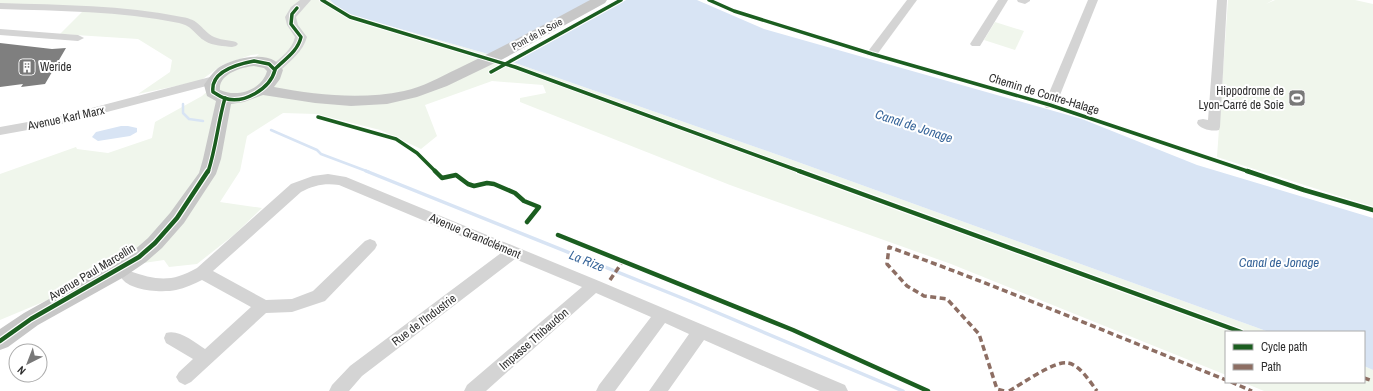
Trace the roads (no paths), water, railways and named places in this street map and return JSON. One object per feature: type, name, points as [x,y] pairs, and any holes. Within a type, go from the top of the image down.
[{"type":"main road","name":"Pont de la Soie","points":[[217,90],[220,73],[236,65],[254,61],[269,75],[305,97],[343,100],[373,100],[403,96],[422,91],[474,68],[600,0]]},
{"type":"main road","points":[[217,90],[242,98],[269,75]]},
{"type":"main road","name":"Avenue Paul Marcellin","points":[[0,341],[30,319],[139,257],[155,243],[177,218],[207,174],[212,159],[219,120],[217,90]]},
{"type":"street","points":[[269,75],[298,46],[300,37],[293,29],[290,19],[297,8],[306,0]]},
{"type":"street","points":[[872,54],[912,0]]},
{"type":"street","points":[[976,44],[1003,0]]},
{"type":"street","points":[[1050,104],[1093,0]]},
{"type":"street","points":[[1203,123],[1214,127],[1222,0]]},
{"type":"street","points":[[0,6],[85,9],[182,20],[195,25],[209,39],[232,44]]},
{"type":"street","points":[[0,32],[78,38]]},
{"type":"street","name":"Avenue Karl Marx","points":[[0,131],[61,120],[132,102],[217,90]]},
{"type":"street","name":"Avenue Grandclément","points":[[128,277],[133,280],[148,283],[176,284],[202,272],[296,188],[308,181],[324,178],[341,180],[593,285],[661,316],[839,391]]},
{"type":"street","points":[[202,272],[263,306],[274,308],[311,300],[319,296],[370,245]]},
{"type":"street","name":"Rue de l'Industrie","points":[[338,391],[356,371],[513,252]]},
{"type":"street","name":"Impasse Thibaudon","points":[[473,391],[590,290],[593,285]]},
{"type":"street","points":[[185,377],[263,306]]},
{"type":"street","points":[[605,391],[661,316]]},
{"type":"street","points":[[658,391],[700,332]]},
{"type":"street","points":[[172,338],[206,358]]},
{"type":"water","name":"Canal de Jonage","points":[[330,0],[697,0],[764,29],[1082,119],[1197,165],[1373,218],[1373,370],[1365,366],[1365,331],[1266,331],[784,157],[495,56],[351,15],[336,6]]},
{"type":"water","points":[[121,126],[137,128],[137,132],[130,136],[98,141],[92,137],[96,132]]},
{"type":"waterway","name":"La Rize","points":[[183,104],[183,113],[189,119],[203,121]]},
{"type":"waterway","name":"La Rize","points":[[271,130],[317,150],[321,154],[369,172]]},
{"type":"waterway","name":"La Rize","points":[[366,171],[692,302],[903,391]]},
{"type":"place","name":"Weride","points":[[27,67]]},
{"type":"place","name":"Hippodrome de Lyon-Carré de Soie","points":[[1297,98]]}]
